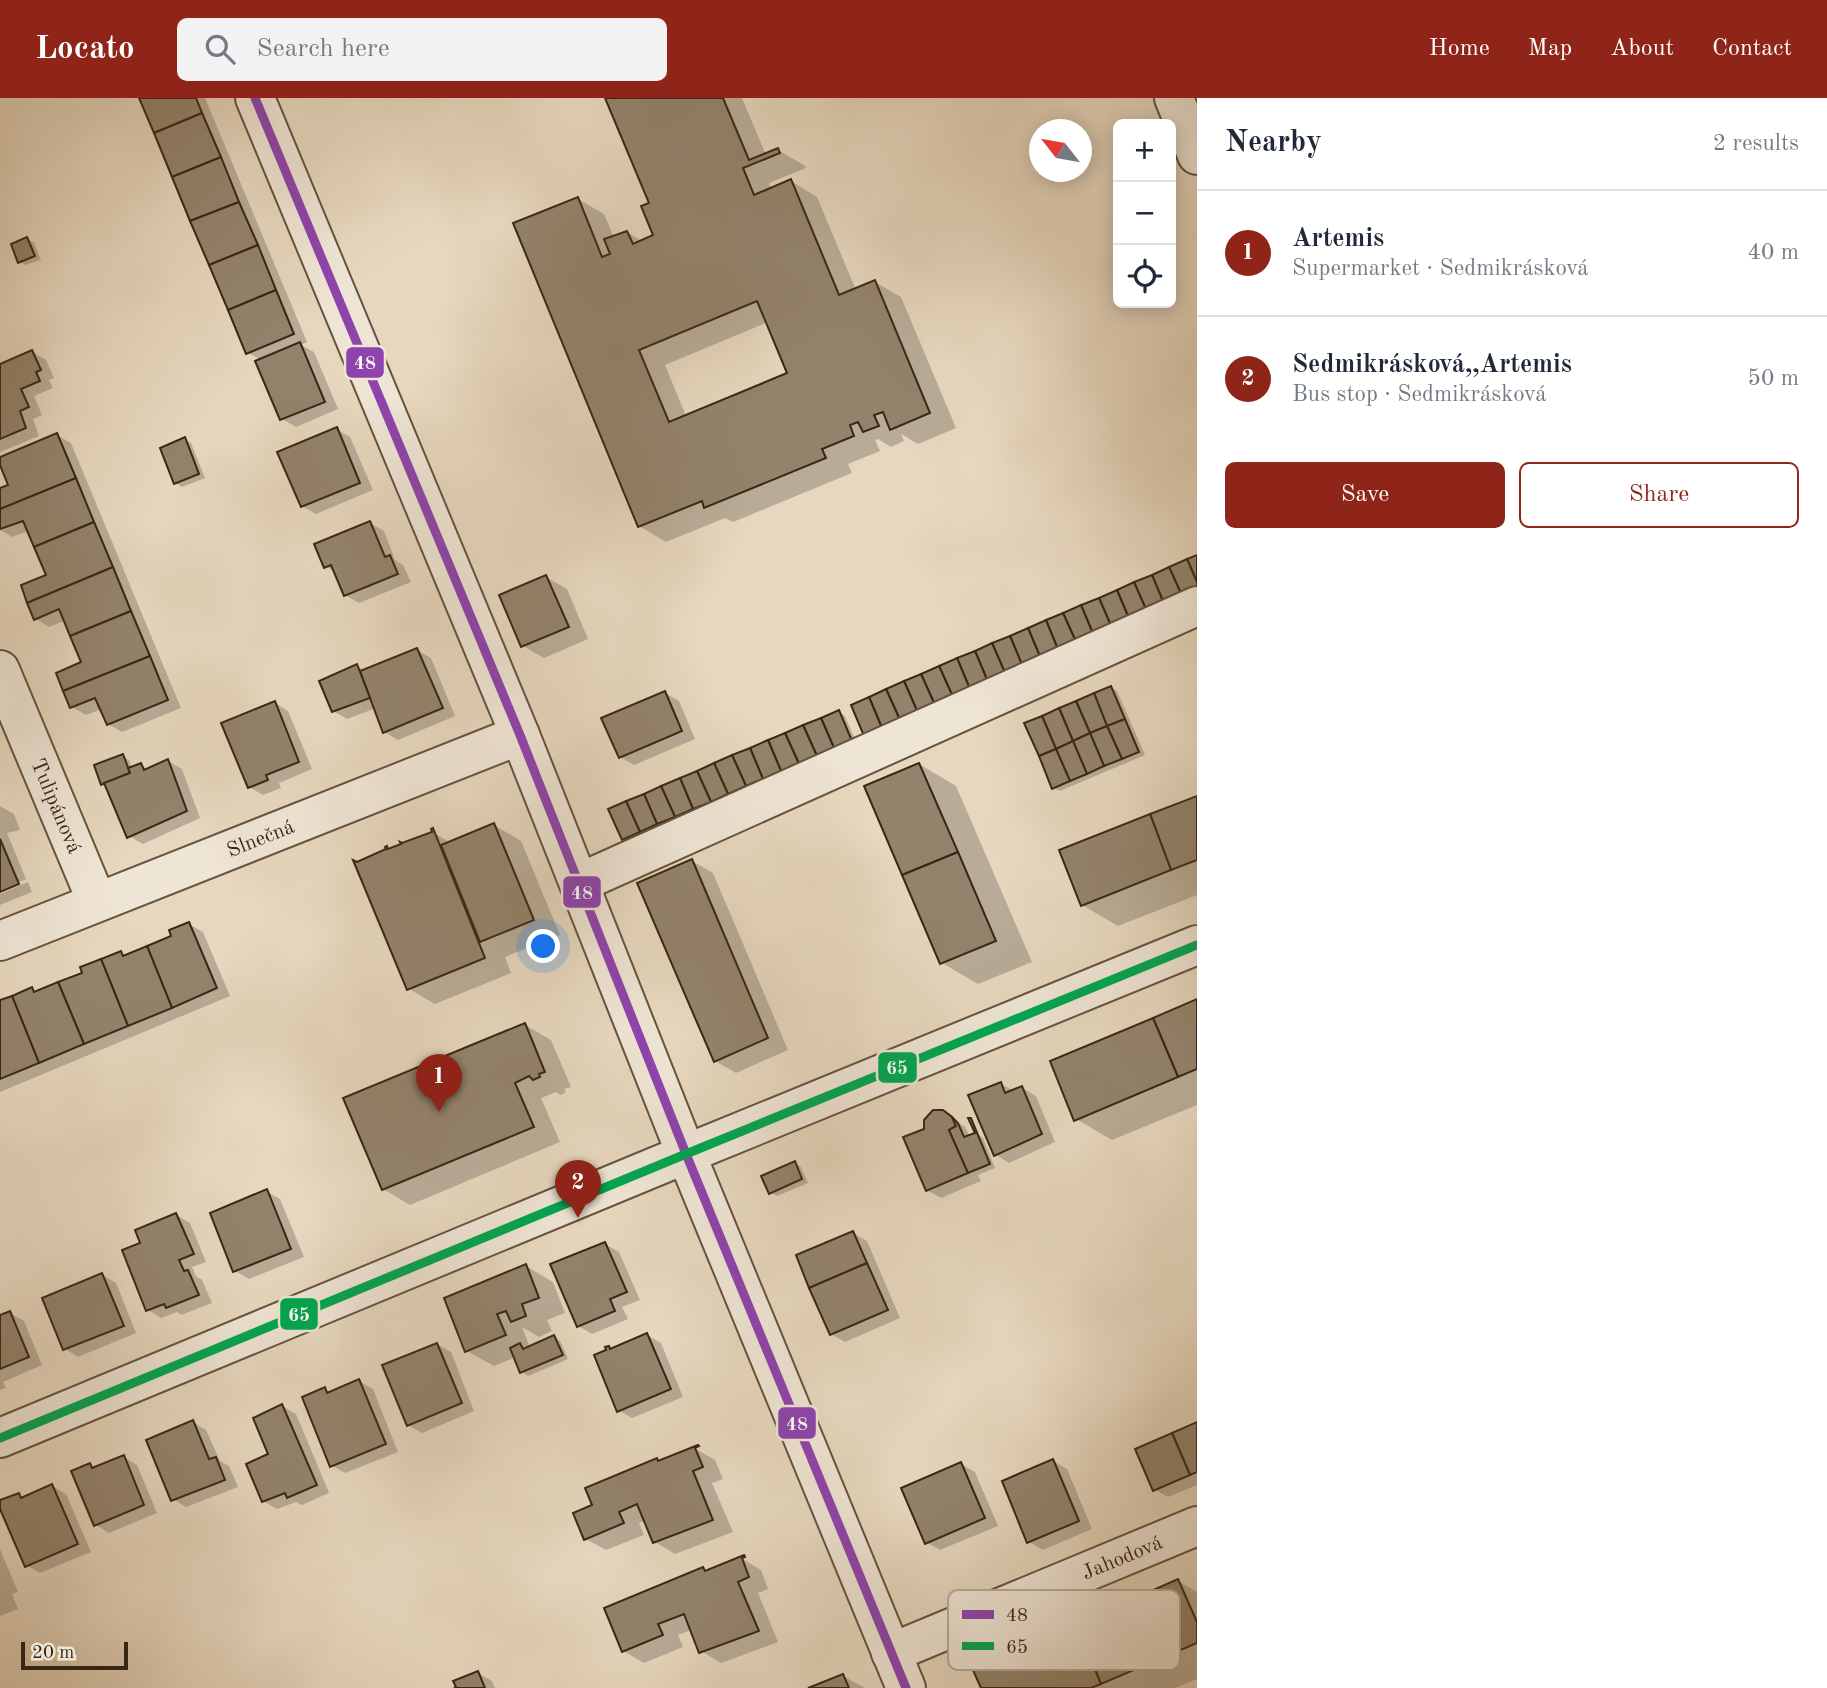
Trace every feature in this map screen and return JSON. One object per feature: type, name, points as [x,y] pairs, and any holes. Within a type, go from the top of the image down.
[{"type":"street","points":[[255,98],[520,735],[685,1154],[906,1688]]},
{"type":"street","points":[[1174,98],[1197,155]]},
{"type":"street","points":[[579,883],[1197,606]]},
{"type":"street","name":"Tulipánová","points":[[0,670],[97,902]]},
{"type":"street","name":"Slnečná","points":[[0,941],[520,735]]},
{"type":"street","points":[[0,1438],[1197,945]]},
{"type":"street","name":"Jahodová","points":[[1044,1590],[1197,1526]]},
{"type":"street","name":"Jahodová","points":[[891,1654],[948,1630]]},
{"type":"building","points":[[139,98],[196,98],[202,113],[154,133]]},
{"type":"building","points":[[605,98],[723,98],[749,160],[778,148],[780,153],[743,168],[754,195],[791,179],[839,295],[875,280],[930,413],[890,430],[883,412],[874,415],[879,426],[863,432],[858,422],[850,425],[854,436],[822,449],[826,458],[704,508],[702,501],[638,527],[513,223],[578,197],[602,257],[610,254],[604,239],[627,231],[633,244],[653,235],[641,206],[649,203]],"holes":[[[757,301],[787,373],[669,422],[639,350]]]},
{"type":"building","points":[[202,113],[221,157],[172,177],[154,133]]},
{"type":"building","points":[[221,157],[239,202],[190,221],[172,177]]},
{"type":"building","points":[[239,202],[258,245],[209,265],[190,221]]},
{"type":"building","points":[[27,237],[35,256],[18,263],[11,244]]},
{"type":"building","points":[[258,245],[276,290],[228,310],[209,265]]},
{"type":"building","points":[[276,290],[294,334],[246,354],[228,310]]},
{"type":"building","points":[[300,342],[325,402],[280,420],[255,361]]},
{"type":"building","points":[[32,350],[41,370],[36,372],[40,381],[21,389],[29,407],[20,411],[26,428],[0,439],[0,364]]},
{"type":"building","points":[[337,427],[360,483],[301,507],[277,452]]},
{"type":"building","points":[[57,433],[76,478],[0,509],[0,488],[8,485],[0,465],[0,457]]},
{"type":"building","points":[[185,437],[199,474],[174,484],[160,448]]},
{"type":"building","points":[[76,478],[94,522],[34,547],[23,521],[0,529],[0,509]]},
{"type":"building","points":[[370,521],[385,557],[390,555],[398,574],[344,596],[331,565],[324,568],[314,544]]},
{"type":"building","points":[[94,522],[113,567],[27,603],[21,585],[46,575],[34,547]]},
{"type":"building","points":[[1197,555],[1197,582],[1187,559]]},
{"type":"building","points":[[1187,559],[1197,582],[1197,592],[1183,598],[1169,567]]},
{"type":"building","points":[[113,567],[131,611],[70,636],[59,609],[34,620],[27,603]]},
{"type":"building","points":[[1169,567],[1183,598],[1165,606],[1152,575]]},
{"type":"building","points":[[546,575],[569,627],[521,647],[499,595]]},
{"type":"building","points":[[1152,575],[1165,606],[1148,614],[1134,582]]},
{"type":"building","points":[[1134,582],[1148,614],[1130,621],[1117,590]]},
{"type":"building","points":[[1117,590],[1130,621],[1112,628],[1099,598]]},
{"type":"building","points":[[1099,598],[1112,628],[1094,636],[1081,605]]},
{"type":"building","points":[[1081,605],[1094,636],[1077,644],[1063,613]]},
{"type":"building","points":[[131,611],[150,656],[63,691],[56,673],[81,662],[70,636]]},
{"type":"building","points":[[1063,613],[1077,644],[1059,652],[1046,620]]},
{"type":"building","points":[[1046,620],[1059,652],[1041,659],[1028,628]]},
{"type":"building","points":[[1028,628],[1041,659],[1023,667],[1010,636]]},
{"type":"building","points":[[1010,636],[1023,667],[1006,675],[992,643]]},
{"type":"building","points":[[992,643],[1006,675],[988,682],[975,651]]},
{"type":"building","points":[[417,648],[443,708],[383,733],[360,671]]},
{"type":"building","points":[[975,651],[988,682],[970,689],[957,658]]},
{"type":"building","points":[[150,656],[168,700],[107,725],[95,698],[70,708],[63,691]]},
{"type":"building","points":[[957,658],[970,689],[953,697],[939,666]]},
{"type":"building","points":[[357,664],[370,698],[332,712],[319,681]]},
{"type":"building","points":[[939,666],[953,697],[935,705],[921,674]]},
{"type":"building","points":[[921,674],[935,705],[918,713],[904,681]]},
{"type":"building","points":[[904,681],[918,713],[900,720],[886,689]]},
{"type":"building","points":[[1111,686],[1125,719],[1107,726],[1094,693]]},
{"type":"building","points":[[886,689],[900,720],[882,728],[869,697]]},
{"type":"building","points":[[665,691],[682,731],[619,758],[601,718]]},
{"type":"building","points":[[1094,693],[1107,726],[1090,733],[1076,701]]},
{"type":"building","points":[[869,697],[882,728],[864,736],[851,705]]},
{"type":"building","points":[[275,701],[299,762],[266,775],[268,780],[248,788],[221,723]]},
{"type":"building","points":[[1076,701],[1090,733],[1073,741],[1059,708]]},
{"type":"building","points":[[1059,708],[1073,741],[1056,749],[1042,716]]},
{"type":"building","points":[[839,710],[852,741],[834,748],[821,718]]},
{"type":"building","points":[[1042,716],[1056,749],[1039,756],[1024,723]]},
{"type":"building","points":[[821,718],[834,748],[817,756],[803,725]]},
{"type":"building","points":[[1125,719],[1139,752],[1122,759],[1107,726]]},
{"type":"building","points":[[803,725],[817,756],[799,764],[785,733]]},
{"type":"building","points":[[1107,726],[1122,759],[1104,766],[1090,733]]},
{"type":"building","points":[[785,733],[799,764],[781,771],[768,740]]},
{"type":"building","points":[[1090,733],[1104,766],[1087,774],[1073,741]]},
{"type":"building","points":[[768,740],[781,771],[763,779],[750,748]]},
{"type":"building","points":[[1073,741],[1087,774],[1070,781],[1056,749]]},
{"type":"building","points":[[750,748],[763,779],[746,786],[732,755]]},
{"type":"building","points":[[1056,749],[1070,781],[1052,789],[1039,756]]},
{"type":"building","points":[[123,754],[130,773],[101,785],[94,765]]},
{"type":"building","points":[[732,755],[746,786],[728,794],[714,763]]},
{"type":"building","points":[[168,759],[187,811],[127,838],[104,783],[130,773],[128,768],[141,763],[144,770]]},
{"type":"building","points":[[714,763],[728,794],[711,802],[697,771]]},
{"type":"building","points":[[919,763],[958,852],[902,875],[864,786]]},
{"type":"building","points":[[697,771],[711,802],[693,809],[680,778]]},
{"type":"building","points":[[680,778],[693,809],[675,817],[661,786]]},
{"type":"building","points":[[661,786],[675,817],[657,824],[644,794]]},
{"type":"building","points":[[644,794],[657,824],[640,832],[626,801]]},
{"type":"building","points":[[1197,796],[1197,860],[1171,870],[1150,814]]},
{"type":"building","points":[[626,801],[640,832],[622,840],[608,809]]},
{"type":"building","points":[[1150,814],[1171,870],[1081,906],[1059,850]]},
{"type":"building","points":[[494,823],[534,920],[480,942],[441,845]]},
{"type":"building","points":[[433,828],[485,958],[407,990],[353,860],[357,862],[386,849],[387,846],[388,849],[401,844],[400,842],[432,832]]},
{"type":"building","points":[[0,839],[19,884],[0,892]]},
{"type":"building","points":[[958,852],[996,941],[940,964],[902,875]]},
{"type":"building","points":[[692,859],[768,1038],[714,1062],[637,883]]},
{"type":"building","points":[[189,922],[217,988],[172,1008],[147,946],[171,936],[169,930]]},
{"type":"building","points":[[147,946],[172,1008],[128,1026],[101,959],[121,951],[123,956]]},
{"type":"building","points":[[101,959],[128,1026],[84,1044],[58,982],[82,973],[80,967]]},
{"type":"building","points":[[58,982],[84,1044],[39,1063],[12,996],[32,987],[34,992]]},
{"type":"building","points":[[12,996],[39,1063],[0,1079],[0,1000]]},
{"type":"building","points":[[1197,999],[1197,1069],[1178,1077],[1153,1018]]},
{"type":"building","points":[[1153,1018],[1178,1077],[1074,1121],[1050,1061]]},
{"type":"building","points":[[525,1023],[545,1072],[533,1080],[529,1076],[515,1083],[534,1127],[382,1190],[343,1098]]},
{"type":"building","points":[[1001,1082],[1005,1093],[1022,1086],[1042,1134],[994,1156],[968,1095]]},
{"type":"building","points":[[933,1110],[943,1110],[952,1117],[956,1126],[949,1130],[968,1173],[926,1191],[903,1137],[924,1129],[924,1120]]},
{"type":"building","points":[[952,1117],[964,1137],[975,1133],[968,1118],[971,1118],[990,1164],[968,1173],[949,1130],[956,1126]]},
{"type":"building","points":[[795,1161],[802,1179],[769,1194],[761,1176]]},
{"type":"building","points":[[267,1189],[291,1249],[233,1272],[210,1213]]},
{"type":"building","points":[[176,1213],[194,1254],[179,1260],[184,1271],[188,1270],[199,1295],[166,1308],[164,1304],[146,1311],[122,1250],[140,1243],[135,1230]]},
{"type":"building","points":[[853,1231],[867,1263],[809,1288],[796,1255]]},
{"type":"building","points":[[605,1242],[627,1292],[610,1299],[615,1311],[577,1327],[550,1264]]},
{"type":"building","points":[[867,1263],[888,1310],[830,1335],[809,1288]]},
{"type":"building","points":[[526,1264],[539,1298],[522,1304],[526,1316],[511,1322],[506,1311],[497,1314],[506,1335],[465,1352],[444,1298]]},
{"type":"building","points":[[102,1273],[124,1326],[63,1350],[42,1298]]},
{"type":"building","points":[[10,1311],[29,1357],[0,1369],[0,1315]]},
{"type":"building","points":[[647,1333],[671,1389],[617,1412],[594,1355],[606,1350],[605,1347],[609,1346],[610,1349]]},
{"type":"building","points":[[554,1335],[563,1355],[520,1373],[510,1348],[520,1343],[523,1349]]},
{"type":"building","points":[[437,1343],[462,1403],[407,1426],[382,1365]]},
{"type":"building","points":[[359,1379],[386,1444],[330,1467],[302,1397],[325,1387],[327,1393]]},
{"type":"building","points":[[282,1404],[317,1485],[287,1498],[285,1493],[262,1502],[246,1464],[268,1454],[253,1418]]},
{"type":"building","points":[[193,1420],[209,1459],[216,1457],[225,1480],[171,1501],[146,1440]]},
{"type":"building","points":[[1197,1422],[1197,1472],[1190,1475],[1172,1433]]},
{"type":"building","points":[[1172,1433],[1190,1475],[1153,1491],[1135,1449]]},
{"type":"building","points":[[698,1445],[695,1448],[703,1467],[693,1471],[713,1520],[653,1543],[637,1504],[619,1512],[624,1523],[584,1540],[573,1513],[592,1505],[585,1488],[657,1458],[658,1461]]},
{"type":"building","points":[[124,1455],[144,1505],[94,1526],[71,1471],[90,1463],[92,1468]]},
{"type":"building","points":[[1053,1459],[1079,1521],[1027,1543],[1002,1481]]},
{"type":"building","points":[[961,1462],[985,1518],[925,1544],[901,1488]]},
{"type":"building","points":[[52,1484],[78,1544],[25,1567],[0,1509],[0,1500],[19,1493],[21,1498]]},
{"type":"building","points":[[744,1555],[742,1558],[749,1577],[738,1582],[759,1631],[699,1653],[684,1614],[658,1624],[663,1635],[622,1652],[604,1608],[703,1567],[705,1571]]},
{"type":"building","points":[[1178,1579],[1197,1622],[1197,1643],[1180,1650],[1180,1590],[1153,1590]]},
{"type":"building","points":[[973,1670],[1095,1670],[1101,1684],[1091,1688],[981,1688]]},
{"type":"building","points":[[1095,1670],[1134,1670],[1101,1684]]},
{"type":"building","points":[[478,1671],[485,1688],[454,1688],[456,1687],[453,1681]]},
{"type":"building","points":[[843,1674],[849,1688],[808,1688]]},
{"type":"transit line","name":"48","points":[[255,98],[520,735],[686,1154],[906,1688]]},
{"type":"transit line","name":"65","points":[[0,1438],[1197,945]]},
{"type":"place","name":"Artemis","points":[[439,1112]]},
{"type":"place","name":"Sedmikrásková,,Artemis","points":[[578,1218]]}]
